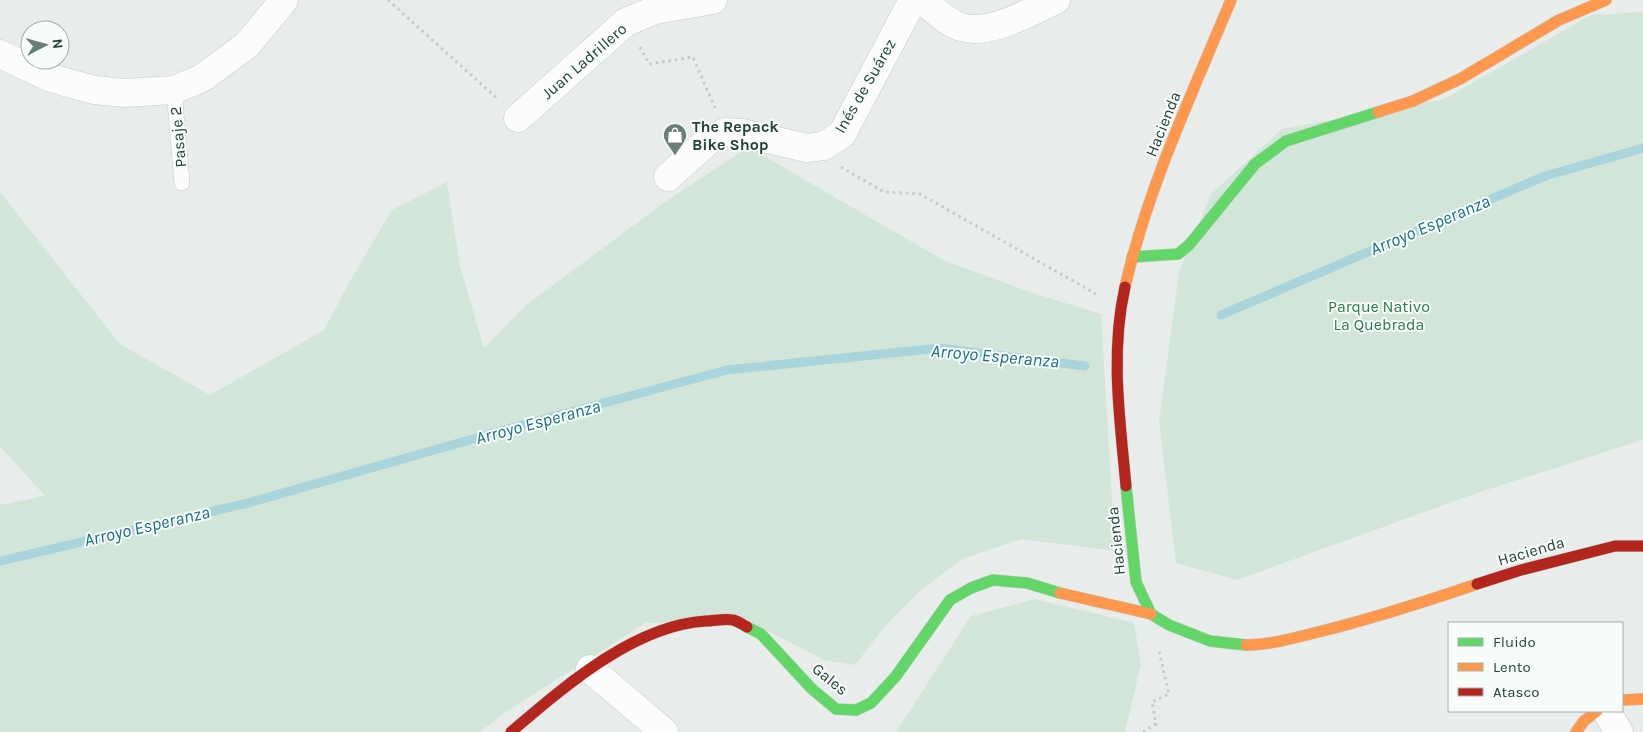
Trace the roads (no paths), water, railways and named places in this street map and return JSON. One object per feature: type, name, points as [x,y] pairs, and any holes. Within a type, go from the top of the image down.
[{"type":"street","points":[[0,54],[50,78],[94,90],[126,93],[174,90],[202,78],[247,45],[284,0]]},
{"type":"street","name":"Juan Ladrillero","points":[[518,118],[626,22],[655,10],[713,0]]},
{"type":"street","name":"Inés de Suárez","points":[[668,177],[708,141],[725,132],[742,133],[806,148],[824,146],[842,134],[913,0]]},
{"type":"street","points":[[922,0],[939,14],[959,26],[976,30],[996,26],[1056,0]]},
{"type":"street","name":"Hacienda","points":[[1231,0],[1150,198],[1132,257],[1120,308],[1116,371],[1130,532],[1136,582],[1151,614],[1169,625],[1210,641],[1232,644],[1258,644],[1283,641],[1368,620],[1522,570],[1615,546],[1643,546]]},
{"type":"street","points":[[1132,257],[1178,254],[1189,245],[1256,164],[1286,141],[1413,101],[1460,79],[1559,20],[1606,0]]},
{"type":"street","name":"Gales","points":[[511,732],[590,669],[645,636],[694,622],[733,620],[761,634],[812,689],[836,709],[856,710],[872,703],[896,676],[950,600],[971,588],[993,580],[1027,583],[1073,597],[1151,614]]},
{"type":"street","points":[[590,669],[664,732]]},
{"type":"street","points":[[1623,700],[1643,699]]},
{"type":"street","points":[[1576,732],[1584,721],[1595,712]]},
{"type":"street","points":[[1607,712],[1619,732]]},
{"type":"lane","name":"Pasaje 2","points":[[174,90],[182,183]]},
{"type":"waterway","name":"Arroyo Esperanza","points":[[1221,315],[1545,176],[1643,148]]},
{"type":"waterway","name":"Arroyo Esperanza","points":[[0,561],[248,503],[529,423],[727,370],[939,348],[1085,366]]},
{"type":"place","name":"The Repack Bike Shop","points":[[675,156]]},
{"type":"park label","name":"Parque Nativo La Quebrada","points":[[1379,315]]}]
